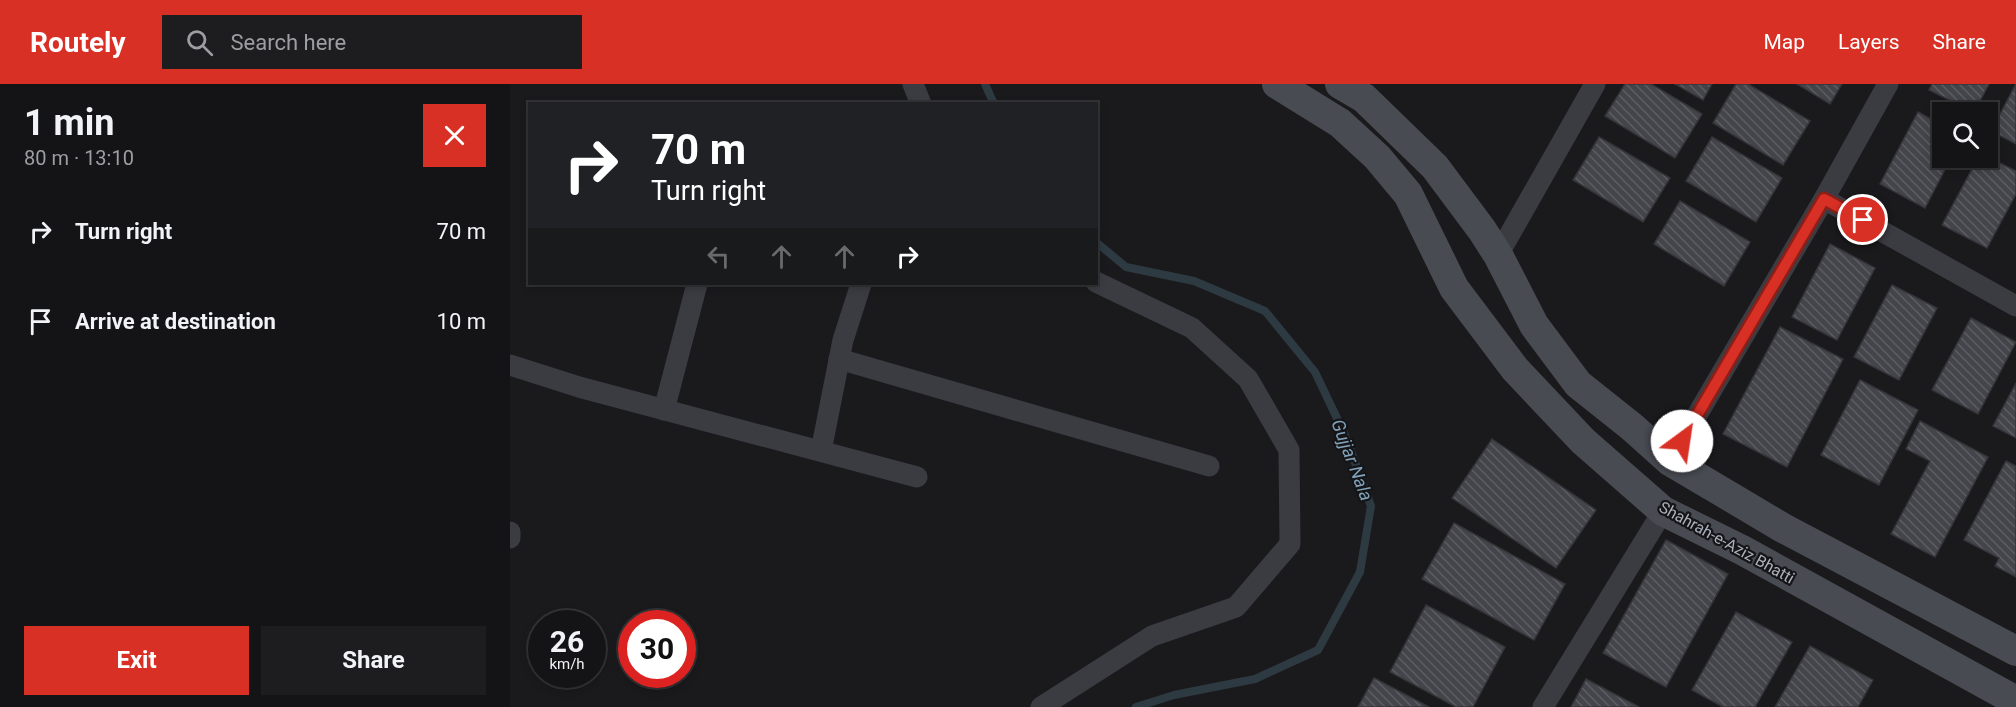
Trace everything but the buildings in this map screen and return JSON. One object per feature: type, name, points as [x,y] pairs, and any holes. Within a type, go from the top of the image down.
[{"type":"main road","name":"Shahrah-e-Aziz Bhatti","points":[[1277,84],[1340,123],[1377,158],[1408,194],[1454,288],[1515,369],[1583,441],[1663,511],[1742,550],[2016,701]]},
{"type":"main road","points":[[1350,87],[1435,167],[1482,230],[1498,255],[1534,325],[1578,384],[1670,461],[1783,528],[2016,651]]},
{"type":"street","points":[[913,84],[920,102]]},
{"type":"street","points":[[1498,255],[1595,84]]},
{"type":"street","points":[[1670,461],[1824,199],[1888,84]]},
{"type":"street","points":[[1824,199],[2016,306]]},
{"type":"street","points":[[1041,707],[1152,636],[1236,607],[1290,544],[1289,450],[1248,379],[1192,328],[1098,283]]},
{"type":"street","points":[[664,410],[697,285]]},
{"type":"street","points":[[821,451],[843,340],[861,285]]},
{"type":"street","points":[[839,359],[1209,466]]},
{"type":"street","points":[[510,365],[579,387],[917,477]]},
{"type":"street","points":[[1543,707],[1663,511]]},
{"type":"street","points":[[510,532],[510,537]]},
{"type":"waterway","name":"Gujjar Nala","points":[[985,84],[993,102]]},
{"type":"waterway","name":"Gujjar Nala","points":[[1098,244],[1126,267],[1194,281],[1265,311],[1315,372],[1345,435],[1371,506],[1360,572],[1318,650],[1255,679],[1174,695],[1136,707]]},
{"type":"route","points":[[1682,441],[1824,199],[1863,220]]}]
